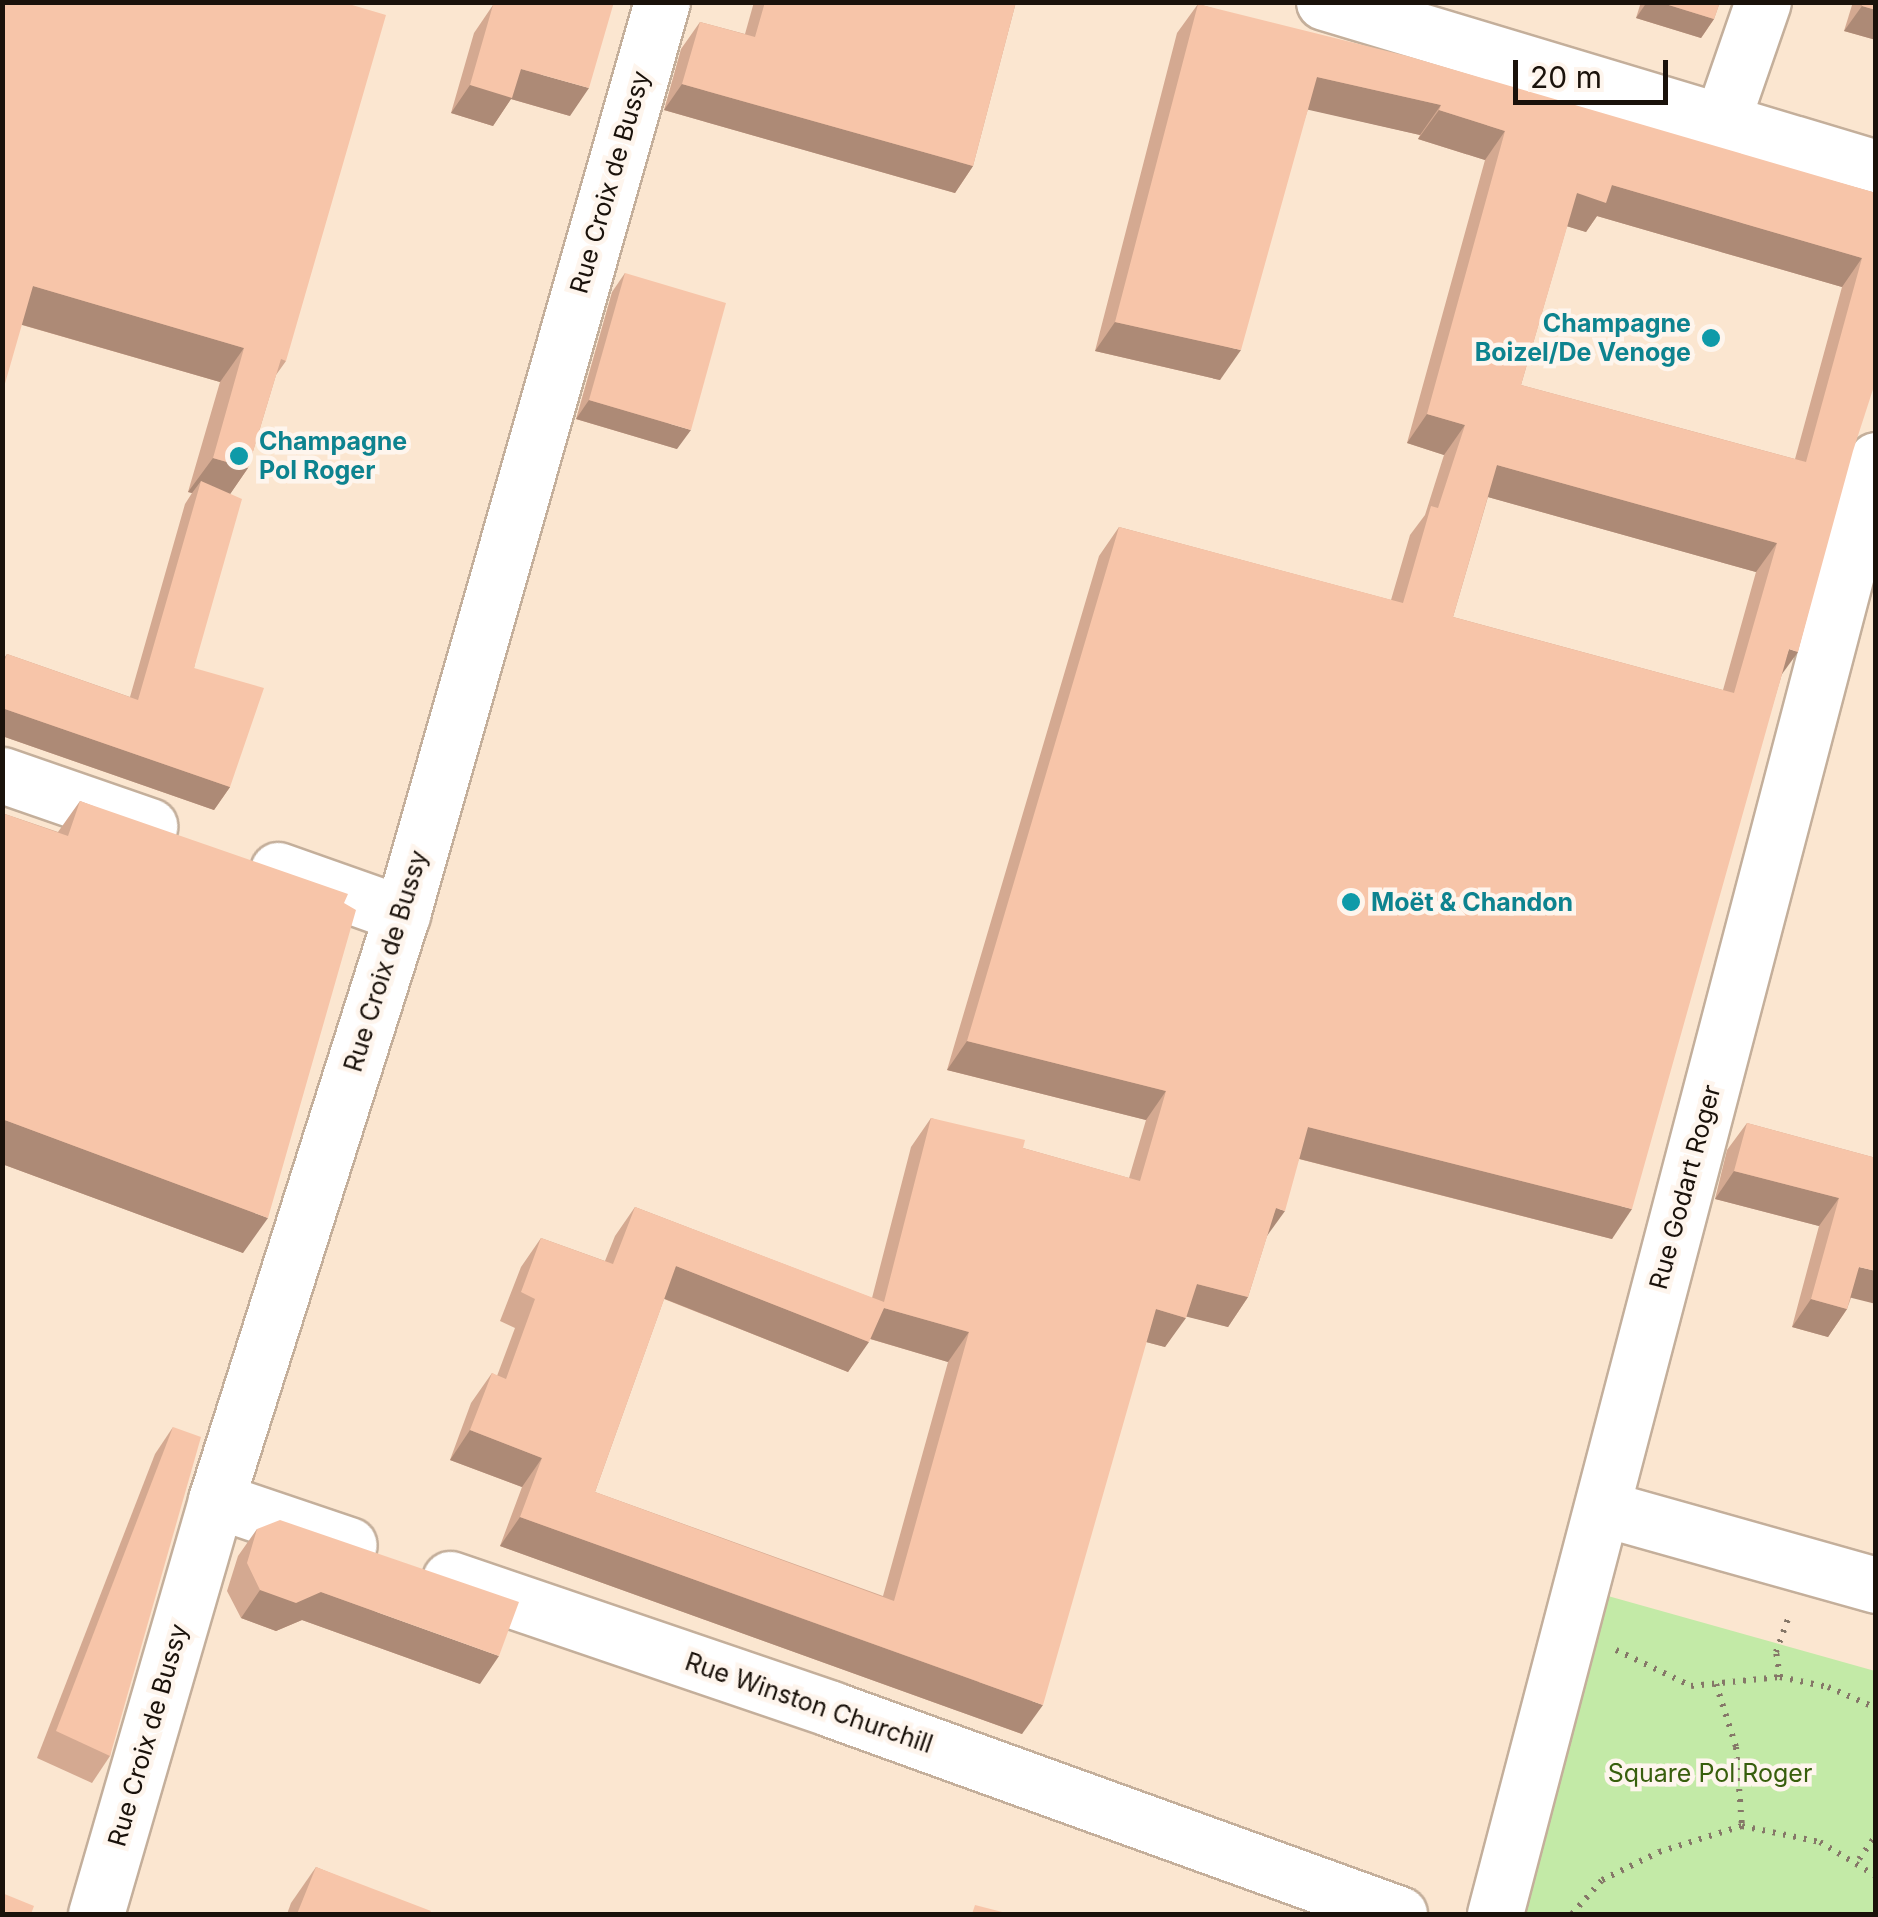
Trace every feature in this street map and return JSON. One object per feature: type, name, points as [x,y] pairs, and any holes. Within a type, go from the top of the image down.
[{"type":"street","name":"Rue Croix de Bussy","points":[[96,1914],[216,1500],[402,914],[662,2]]},
{"type":"street","points":[[1324,2],[1876,168]]},
{"type":"street","points":[[1721,123],[1763,2]]},
{"type":"street","name":"Rue Godart Roger","points":[[1495,1914],[1876,460]]},
{"type":"street","points":[[2,775],[402,914]]},
{"type":"street","name":"Rue Winston Churchill","points":[[216,1500],[831,1708],[1400,1914]]},
{"type":"street","points":[[1602,1508],[1876,1585]]},
{"type":"path","points":[[1569,1632],[1660,1665],[1691,1686],[1780,1678],[1828,1687],[1876,1708]]},
{"type":"path","points":[[1716,1684],[1736,1748],[1742,1826]]},
{"type":"path","points":[[1572,1914],[1602,1880],[1659,1852],[1742,1826],[1820,1842],[1859,1860],[1876,1876]]},
{"type":"path","points":[[1859,1860],[1876,1836]]},
{"type":"green space","name":"Square Pol Roger","points":[[1608,1596],[1875,1671],[1875,1914],[1525,1914]]},
{"type":"building","points":[[2,2],[342,2],[386,15],[286,361],[281,359],[248,468],[213,458],[244,348],[33,286],[2,394]]},
{"type":"building","points":[[614,2],[589,88],[521,69],[512,98],[470,85],[493,5]]},
{"type":"building","points":[[765,2],[1016,2],[973,166],[682,84],[700,22],[755,37]]},
{"type":"building","points":[[1659,2],[1720,2],[1714,19]]},
{"type":"building","points":[[1863,2],[1876,2],[1876,10],[1862,6]]},
{"type":"building","points":[[1198,4],[1407,56],[1876,193],[1876,380],[1798,652],[1789,649],[1632,1209],[1308,1127],[1285,1211],[1276,1208],[1248,1297],[1197,1284],[1186,1318],[1156,1309],[1043,1705],[520,1517],[542,1458],[470,1430],[492,1373],[506,1379],[535,1299],[521,1292],[541,1238],[613,1264],[635,1207],[884,1302],[931,1118],[1025,1140],[1023,1148],[1140,1181],[1166,1091],[967,1041],[1119,527],[1403,603],[1431,506],[1438,508],[1465,425],[1427,414],[1505,131],[1439,110],[1441,105],[1317,77],[1241,350],[1115,322]],"holes":[[[1612,185],[1862,258],[1806,462],[1521,385],[1577,193],[1606,203]],[[1497,465],[1777,543],[1734,693],[1453,617]],[[676,1266],[869,1342],[884,1308],[969,1332],[894,1601],[595,1492]]]},
{"type":"building","points":[[625,273],[726,303],[691,430],[589,400]]},
{"type":"building","points":[[201,481],[242,499],[194,668],[264,688],[230,787],[2,708],[2,667],[7,654],[138,700]]},
{"type":"building","points":[[80,801],[348,894],[344,903],[356,910],[268,1218],[2,1119],[2,813],[68,836]]},
{"type":"building","points":[[1747,1123],[1876,1158],[1876,1271],[1859,1267],[1847,1309],[1811,1299],[1839,1198],[1734,1171]]},
{"type":"building","points":[[173,1427],[201,1437],[110,1756],[56,1731]]},
{"type":"building","points":[[280,1520],[519,1602],[499,1656],[321,1592],[296,1603],[260,1590],[247,1563],[257,1529]]},
{"type":"building","points":[[316,1867],[431,1911],[297,1914]]},
{"type":"building","points":[[2,1893],[34,1906],[31,1914],[2,1914]]},
{"type":"building","points":[[975,1905],[1010,1914],[972,1914]]},
{"type":"place","name":"Champagne Boizel/De Venoge","points":[[1711,338]]},
{"type":"place","name":"Champagne Pol Roger","points":[[239,456]]},
{"type":"place","name":"Moёt & Chandon","points":[[1351,902]]}]
